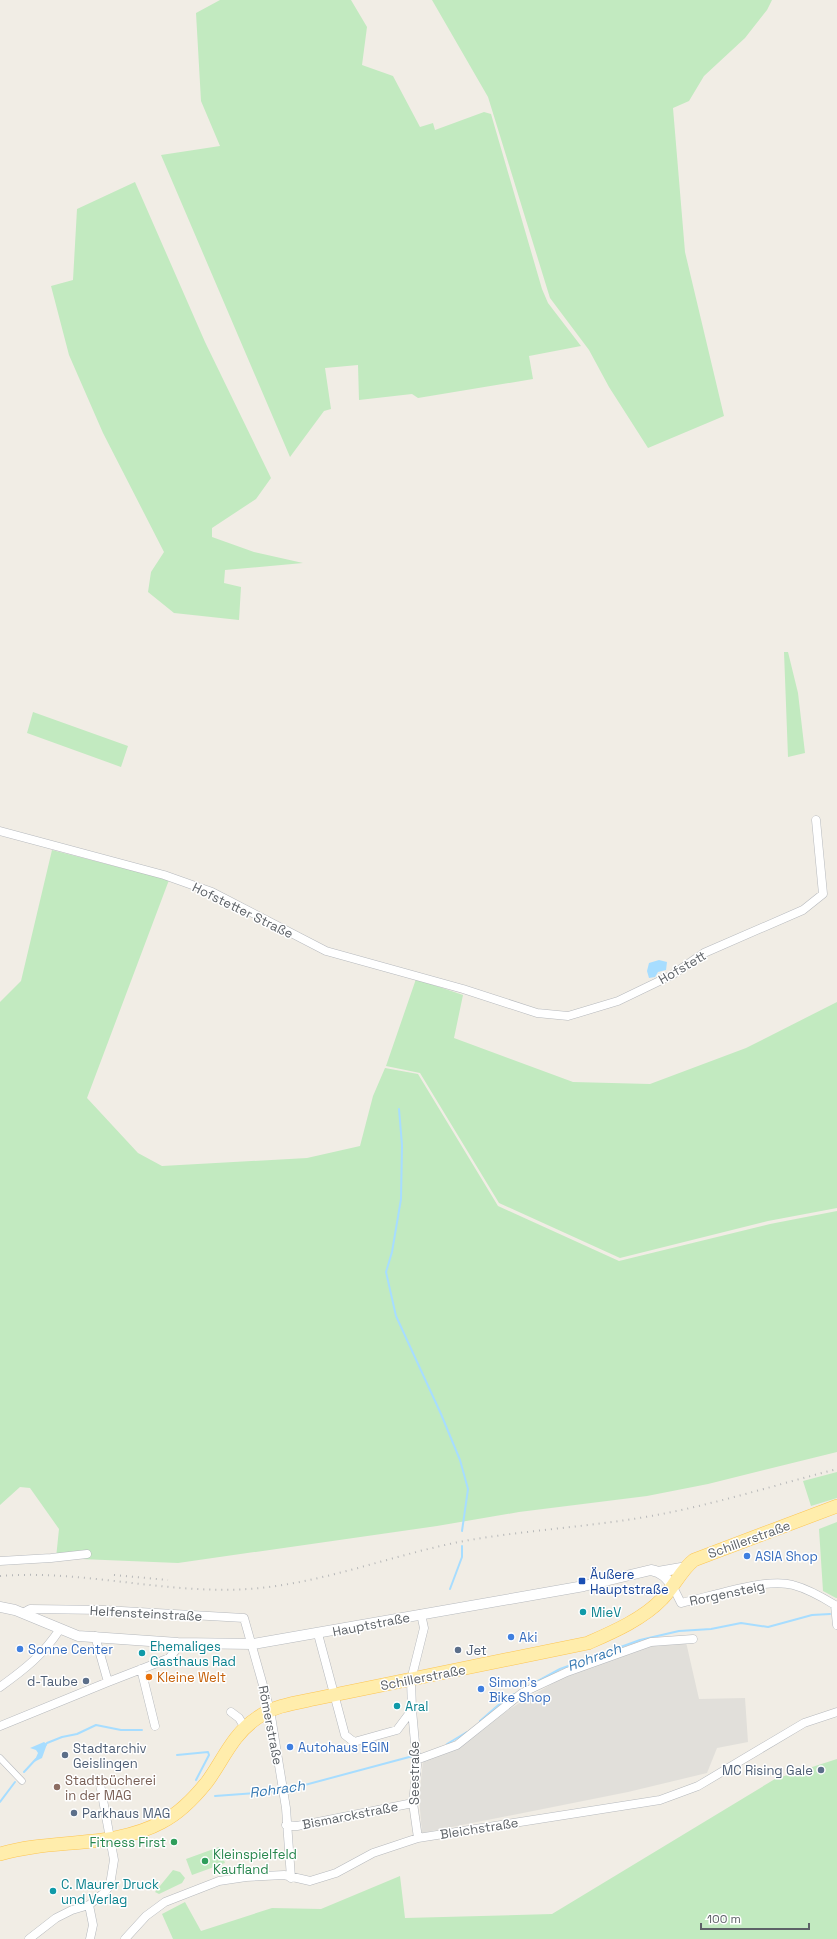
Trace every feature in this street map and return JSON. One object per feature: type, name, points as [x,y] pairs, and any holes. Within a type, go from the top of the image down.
[{"type":"main road","name":"Schillerstraße","points":[[0,1854],[37,1845],[111,1840],[143,1831],[163,1822],[184,1807],[207,1782],[235,1739],[257,1718],[270,1710],[334,1694],[411,1680],[588,1643],[638,1617],[662,1599],[673,1587],[687,1567],[701,1557],[750,1540],[837,1506]]},
{"type":"street","name":"Hofstett","points":[[463,989],[537,1013],[568,1016],[618,1001],[672,975],[704,953],[802,910],[822,894],[816,820]]},
{"type":"street","name":"Hofstetter Straße","points":[[0,831],[164,875],[212,892],[326,951],[463,989]]},
{"type":"street","points":[[0,1561],[87,1554]]},
{"type":"street","name":"Hauptstraße","points":[[60,1629],[78,1636],[178,1643],[253,1644],[318,1634],[421,1614],[584,1586],[651,1570],[658,1572],[687,1567]]},
{"type":"street","points":[[658,1572],[668,1579],[673,1587]]},
{"type":"street","name":"Rorgensteig","points":[[673,1587],[681,1604],[759,1585],[794,1585],[836,1604],[837,1625]]},
{"type":"street","name":"Helfensteinstraße","points":[[0,1607],[23,1613],[60,1629]]},
{"type":"street","name":"Helfensteinstraße","points":[[23,1613],[30,1609],[104,1610],[244,1618],[253,1644]]},
{"type":"street","name":"Seestraße","points":[[418,1838],[413,1803],[416,1759],[411,1680],[424,1628],[421,1614]]},
{"type":"street","points":[[0,1686],[28,1667],[48,1646],[60,1629]]},
{"type":"street","points":[[318,1634],[345,1735],[354,1742],[397,1730],[412,1710]]},
{"type":"street","points":[[95,1636],[108,1682]]},
{"type":"street","points":[[416,1759],[438,1753],[457,1745],[522,1693],[567,1672],[651,1642],[693,1639]]},
{"type":"street","points":[[0,1726],[169,1658],[175,1651],[178,1643]]},
{"type":"street","name":"Römerstraße","points":[[253,1644],[270,1710],[284,1797],[291,1878]]},
{"type":"street","points":[[141,1669],[155,1726]]},
{"type":"street","points":[[230,1712],[239,1718],[245,1728]]},
{"type":"street","name":"Bleichstraße","points":[[125,1939],[146,1916],[166,1902],[219,1881],[246,1877],[284,1876],[310,1881],[336,1873],[373,1853],[418,1838],[660,1800],[698,1786],[804,1723],[837,1712]]},
{"type":"street","points":[[0,1758],[22,1781]]},
{"type":"street","points":[[30,1939],[56,1918],[72,1910],[90,1905],[105,1892],[110,1885],[114,1860],[101,1789]]},
{"type":"street","name":"Bismarckstraße","points":[[286,1825],[297,1826],[413,1803]]},
{"type":"street","points":[[90,1905],[93,1926],[90,1939]]},
{"type":"shaded area","points":[[686,1642],[699,1699],[745,1698],[748,1742],[717,1748],[707,1773],[628,1792],[422,1833],[419,1797],[423,1761],[565,1676],[651,1646]]},
{"type":"green space","points":[[220,0],[351,0],[367,27],[362,65],[393,76],[420,127],[433,123],[435,130],[484,112],[491,114],[542,289],[548,303],[581,346],[529,356],[533,379],[418,398],[412,394],[359,400],[358,365],[325,368],[331,409],[324,411],[290,457],[161,155],[220,146],[201,101],[196,13]]},
{"type":"green space","points":[[432,0],[772,0],[767,10],[745,38],[704,76],[689,101],[673,108],[685,252],[724,416],[648,448],[609,387],[589,350],[550,298],[488,97]]},
{"type":"green space","points":[[135,182],[205,342],[271,478],[256,499],[212,528],[212,537],[254,552],[303,563],[225,570],[224,583],[241,587],[239,620],[174,613],[148,592],[151,572],[164,552],[103,433],[69,355],[51,286],[73,280],[77,209]]},
{"type":"green space","points":[[784,652],[788,652],[798,693],[805,753],[788,757]]},
{"type":"green space","points":[[33,712],[128,746],[121,767],[27,733]]},
{"type":"green space","points":[[52,850],[169,880],[87,1098],[138,1153],[162,1166],[307,1158],[360,1146],[373,1096],[385,1068],[418,1074],[498,1206],[619,1261],[770,1224],[837,1211],[837,1452],[708,1484],[647,1496],[519,1512],[437,1526],[178,1563],[56,1558],[59,1529],[30,1488],[20,1487],[0,1505],[0,1002],[21,981]]},
{"type":"green space","points":[[416,979],[463,995],[454,1038],[573,1082],[650,1084],[746,1048],[837,1002],[837,1208],[768,1221],[620,1258],[499,1203],[420,1073],[386,1066]]},
{"type":"green space","points":[[837,1472],[837,1498],[811,1506],[803,1481]]},
{"type":"green space","points":[[837,1522],[836,1598],[823,1591],[819,1529]]},
{"type":"green space","points":[[837,1759],[837,1939],[173,1939],[162,1914],[185,1902],[201,1931],[272,1908],[321,1909],[400,1876],[405,1918],[552,1914],[775,1779]]},
{"type":"green space","name":"Kleinspielfeld Kaufland","points":[[219,1847],[225,1863],[192,1875],[186,1859]]},
{"type":"green space","points":[[173,1870],[180,1872],[185,1878],[182,1883],[159,1894],[155,1892]]},
{"type":"water","points":[[659,960],[667,962],[666,970],[658,972],[655,977],[649,978],[647,971],[649,963]]},
{"type":"water","points":[[44,1742],[47,1744],[42,1758],[34,1762],[38,1753],[36,1750],[30,1748]]},
{"type":"waterway","points":[[399,1109],[402,1145],[401,1199],[392,1252],[386,1272],[396,1316],[441,1414],[460,1460],[468,1489],[462,1531]]},
{"type":"waterway","points":[[450,1589],[462,1557],[462,1546]]},
{"type":"waterway","name":"Rohrach","points":[[525,1688],[560,1669],[640,1640],[679,1631],[711,1629],[741,1623],[768,1627],[812,1615],[830,1614]]},
{"type":"waterway","name":"Rohrach","points":[[480,1721],[503,1701],[514,1694]]},
{"type":"waterway","name":"Rohrach","points":[[45,1746],[47,1743],[62,1737],[77,1734],[96,1725],[121,1730],[142,1730]]},
{"type":"waterway","name":"Rohrach","points":[[447,1744],[467,1732]]},
{"type":"waterway","name":"Rohrach","points":[[177,1755],[208,1752],[209,1755],[196,1780]]},
{"type":"waterway","name":"Rohrach","points":[[286,1790],[413,1756]]},
{"type":"waterway","name":"Rohrach","points":[[24,1772],[36,1759]]},
{"type":"waterway","name":"Rohrach","points":[[0,1802],[15,1782]]},
{"type":"waterway","name":"Rohrach","points":[[215,1796],[282,1791]]},
{"type":"railway","points":[[0,1576],[65,1576],[195,1589],[227,1590],[286,1585],[464,1541],[651,1516],[721,1501],[837,1469]]},
{"type":"railway","points":[[114,1575],[168,1580]]},
{"type":"place","name":"ASIA Shop","points":[[747,1556]]},
{"type":"place","name":"Äußere Hauptstraße","points":[[582,1581]]},
{"type":"place","name":"MieV","points":[[583,1612]]},
{"type":"place","name":"Aki","points":[[511,1637]]},
{"type":"place","name":"Sonne Center","points":[[20,1649]]},
{"type":"place","name":"Jet","points":[[458,1650]]},
{"type":"place","name":"Ehemaliges Gasthaus Rad","points":[[142,1653]]},
{"type":"place","name":"Kleine Welt","points":[[149,1677]]},
{"type":"place","name":"d-Taube","points":[[86,1681]]},
{"type":"place","name":"Simon's Bike Shop","points":[[481,1689]]},
{"type":"place","name":"Aral","points":[[397,1706]]},
{"type":"place","name":"Autohaus EGIN","points":[[290,1747]]},
{"type":"place","name":"Stadtarchiv Geislingen","points":[[65,1755]]},
{"type":"place","name":"MC Rising Gale","points":[[821,1770]]},
{"type":"place","name":"Stadtbücherei in der MAG","points":[[57,1787]]},
{"type":"place","name":"Parkhaus MAG","points":[[74,1813]]},
{"type":"place","name":"Fitness First","points":[[174,1842]]},
{"type":"place","name":"Kleinspielfeld Kaufland","points":[[205,1861]]},
{"type":"place","name":"C. Maurer Druck und Verlag","points":[[53,1891]]}]
